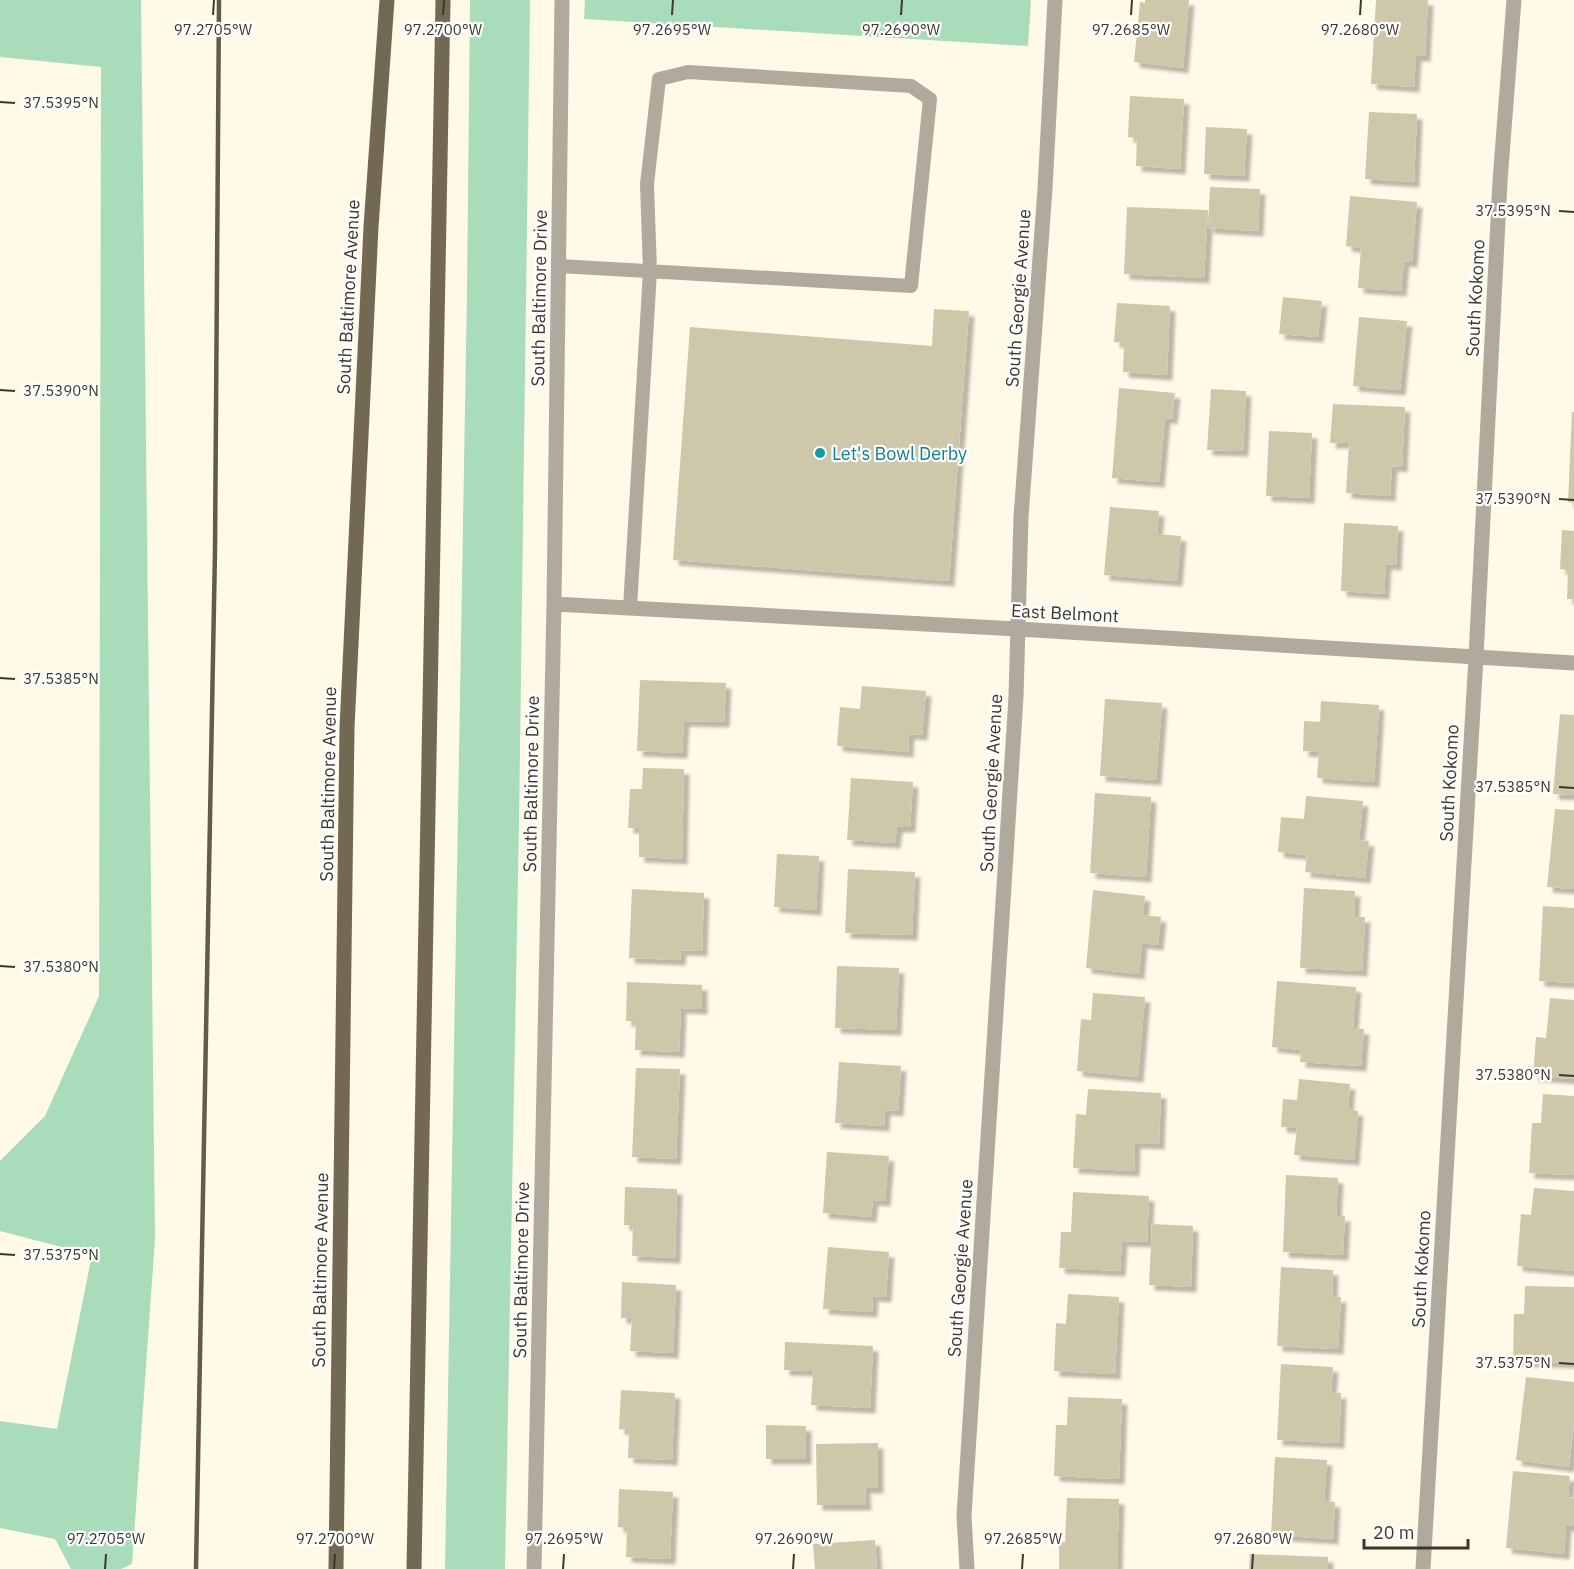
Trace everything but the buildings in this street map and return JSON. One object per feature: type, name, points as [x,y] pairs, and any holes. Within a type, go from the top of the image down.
[{"type":"main road","name":"South Baltimore Avenue","points":[[336,1569],[347,728],[371,227],[387,0]]},
{"type":"main road","points":[[414,1569],[443,0]]},
{"type":"street","name":"South Baltimore Drive","points":[[534,1569],[554,604],[562,0]]},
{"type":"street","name":"South Georgie Avenue","points":[[967,1569],[964,1516],[1016,697],[1021,517],[1045,189],[1055,0]]},
{"type":"street","name":"South Kokomo","points":[[1423,1569],[1476,657],[1500,181],[1515,0]]},
{"type":"street","name":"East Belmont","points":[[554,604],[1018,629],[1574,663]]},
{"type":"lane","points":[[559,266],[650,271],[911,286],[930,99],[911,86],[688,72],[659,79],[647,184],[650,271],[630,608]]},
{"type":"green space","points":[[0,0],[141,0],[155,1239],[132,1564],[121,1569],[71,1569],[55,1539],[0,1528],[0,1421],[57,1429],[92,1255],[0,1231],[0,1161],[45,1116],[99,996],[101,67],[0,57]]},
{"type":"green space","points":[[470,0],[530,0],[519,824],[505,1569],[445,1569]]},
{"type":"green space","points":[[585,0],[1031,0],[1028,46],[584,19]]},
{"type":"railway","points":[[196,1569],[215,550],[219,0]]},
{"type":"place","name":"Let's Bowl Derby","points":[[820,453]]}]
